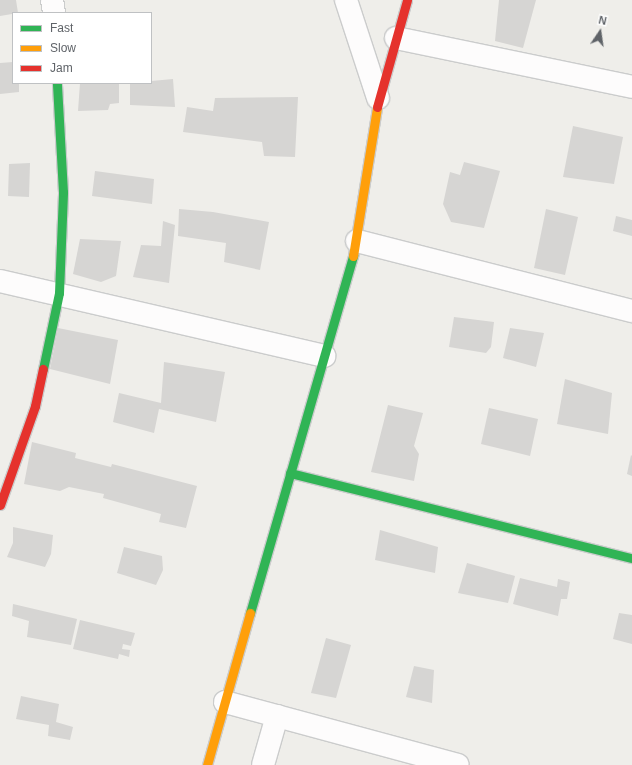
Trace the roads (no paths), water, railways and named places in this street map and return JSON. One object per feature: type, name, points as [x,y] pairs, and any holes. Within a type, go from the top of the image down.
[{"type":"street","points":[[52,0],[54,12]]},
{"type":"street","points":[[346,0],[378,98]]},
{"type":"street","points":[[207,765],[357,241],[378,98],[407,0]]},
{"type":"street","points":[[396,38],[632,87]]},
{"type":"street","points":[[0,505],[36,406],[59,294],[63,192],[57,84]]},
{"type":"street","points":[[357,241],[632,311]]},
{"type":"street","points":[[0,281],[324,356]]},
{"type":"street","points":[[290,473],[632,558]]},
{"type":"street","points":[[225,702],[458,765]]},
{"type":"street","points":[[263,765],[277,716]]}]
